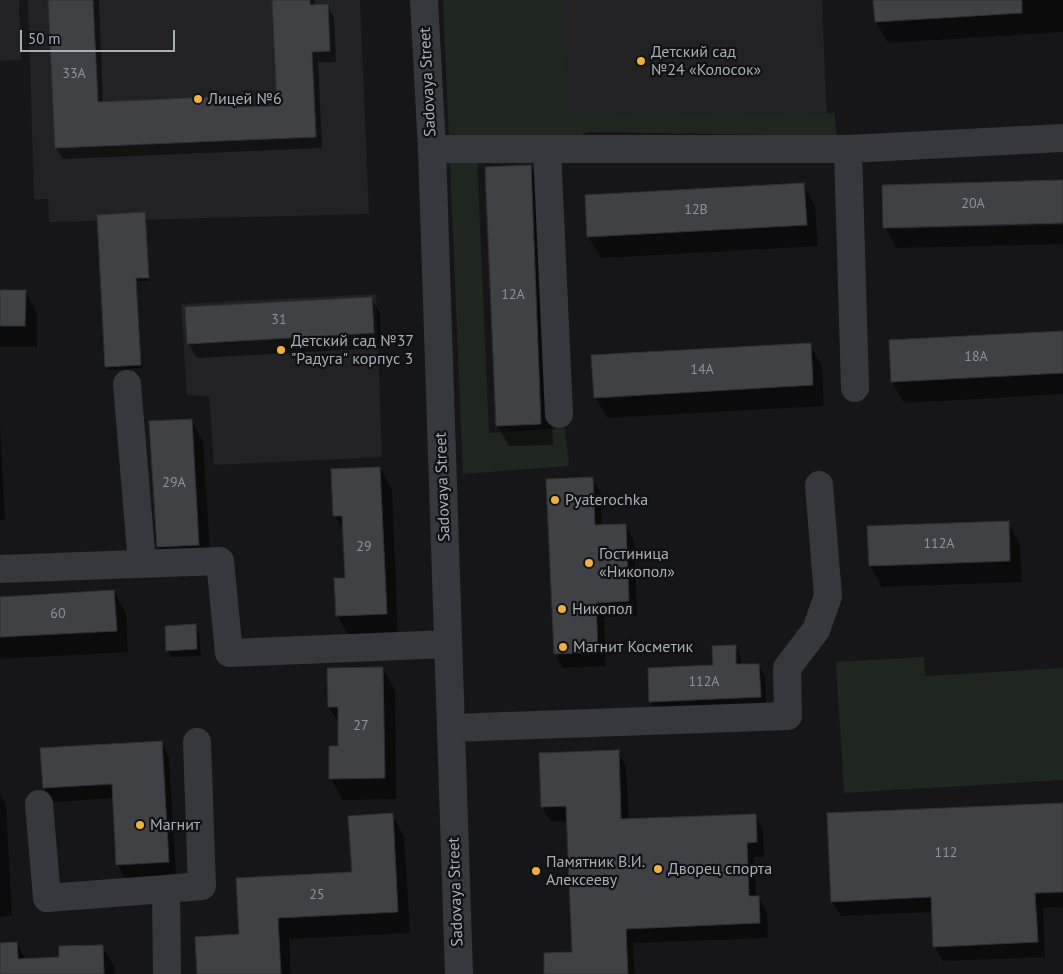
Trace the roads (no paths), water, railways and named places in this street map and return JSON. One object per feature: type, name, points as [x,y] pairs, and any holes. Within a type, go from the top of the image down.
[{"type":"street","name":"Sadovaya Street","points":[[424,0],[432,149],[458,974]]},
{"type":"street","points":[[432,149],[848,149],[1063,138]]},
{"type":"street","points":[[548,149],[559,414]]},
{"type":"street","points":[[848,149],[855,388]]},
{"type":"street","points":[[127,384],[142,564]]},
{"type":"street","points":[[451,728],[788,716],[786,668],[816,630],[828,596],[819,486]]},
{"type":"street","points":[[0,569],[220,561],[229,653],[448,644]]},
{"type":"street","points":[[39,804],[47,898],[202,886],[197,742]]},
{"type":"street","points":[[166,889],[167,974]]},
{"type":"place","name":"Детский сад №24 «Колосок»","points":[[641,61]]},
{"type":"place","name":"Лицей №6","points":[[198,99]]},
{"type":"place","name":"Детский сад №37 \"Радуга\" корпус 3","points":[[281,350]]},
{"type":"place","name":"Pyaterochka","points":[[555,500]]},
{"type":"place","name":"Гостиница «Никопол»","points":[[589,563]]},
{"type":"place","name":"Никопол","points":[[562,609]]},
{"type":"place","name":"Магнит Косметик","points":[[563,647]]},
{"type":"place","name":"Магнит","points":[[140,825]]},
{"type":"place","name":"Дворец спорта","points":[[658,869]]},
{"type":"place","name":"Памятник В.И. Алексееву","points":[[536,871]]}]
